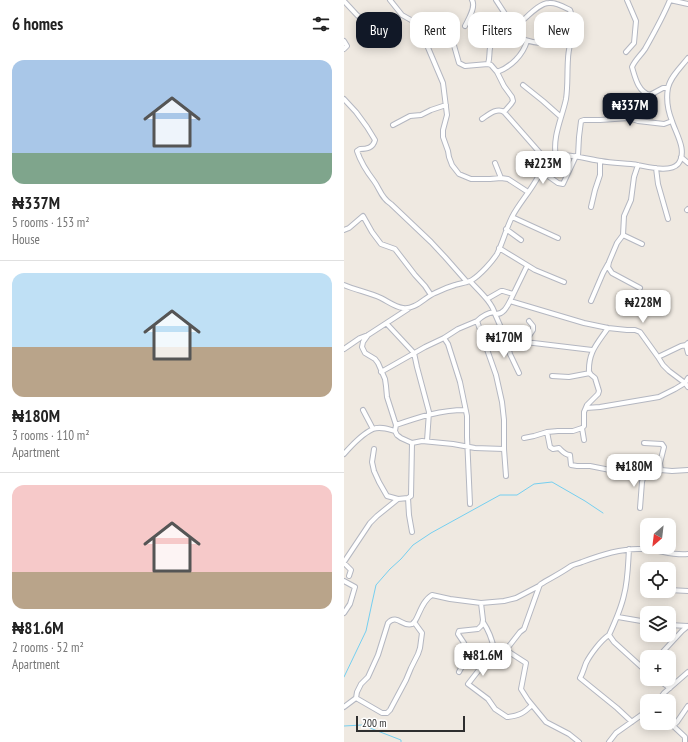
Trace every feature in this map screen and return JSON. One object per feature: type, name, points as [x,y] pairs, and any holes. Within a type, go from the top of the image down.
[{"type":"street","points":[[390,0],[402,15],[418,24],[443,83],[447,115],[443,130],[443,137],[449,158],[459,174],[471,179],[508,179],[528,192]]},
{"type":"street","points":[[465,26],[473,6],[472,0],[476,0]]},
{"type":"street","points":[[496,0],[504,12]]},
{"type":"street","points":[[626,52],[634,43],[636,21],[627,0]]},
{"type":"street","points":[[668,88],[663,88],[650,94],[645,93],[638,85],[632,67],[648,43],[670,0],[688,4]]},
{"type":"street","points":[[344,1],[356,14]]},
{"type":"street","points":[[526,18],[541,5],[549,2],[560,5],[570,10],[571,12]]},
{"type":"street","points":[[344,41],[347,46],[344,49]]},
{"type":"street","points":[[497,72],[508,67],[517,59],[526,47],[527,41],[534,42]]},
{"type":"street","points":[[455,48],[459,63],[462,65],[469,66],[488,64],[491,65],[497,72],[513,101],[504,112]]},
{"type":"street","points":[[488,64],[490,58],[490,48]]},
{"type":"street","points":[[556,157],[555,140],[566,99],[569,48]]},
{"type":"street","points":[[504,449],[475,448],[427,441],[412,443],[397,435],[395,431],[396,425],[387,397],[384,379],[378,363],[375,359],[365,353],[362,347],[363,342],[368,336],[431,295],[454,285],[468,282],[478,275],[491,262],[497,253],[512,217],[541,171],[548,162],[556,157],[560,155],[577,156],[600,161],[662,169],[672,168],[679,163],[682,150],[672,121],[667,100],[668,88],[677,72],[688,58]]},
{"type":"street","points":[[523,85],[561,117]]},
{"type":"street","points":[[344,99],[356,112],[375,140],[371,147],[357,151],[366,171],[376,182],[379,191],[387,202],[410,222],[446,257],[468,282],[487,299],[495,313],[506,339],[510,354],[519,373]]},
{"type":"street","points":[[394,125],[410,116],[421,115],[446,105]]},
{"type":"street","points":[[482,119],[498,110],[502,110],[548,162]]},
{"type":"street","points":[[541,171],[558,183],[563,184],[577,156],[581,121],[629,118],[638,121],[664,124],[672,121]]},
{"type":"street","points":[[681,157],[688,163]]},
{"type":"street","points":[[591,207],[600,175],[600,161]]},
{"type":"street","points":[[495,163],[501,178]]},
{"type":"street","points":[[591,301],[617,243],[623,235],[624,216],[631,200],[634,177],[638,165]]},
{"type":"street","points":[[656,168],[658,184],[668,219]]},
{"type":"street","points":[[344,230],[349,228],[363,216],[381,244],[395,249],[415,275],[426,286],[431,295]]},
{"type":"street","points":[[512,217],[558,238]]},
{"type":"street","points":[[506,230],[521,240]]},
{"type":"street","points":[[623,235],[642,244]]},
{"type":"street","points":[[499,248],[527,266],[564,282]]},
{"type":"street","points":[[609,262],[608,267],[612,273],[640,288]]},
{"type":"street","points":[[381,372],[458,329],[477,322],[487,314],[495,313],[498,315],[504,311],[527,266]]},
{"type":"street","points":[[344,286],[381,298],[393,306],[408,309]]},
{"type":"street","points":[[487,299],[501,291],[513,294]]},
{"type":"street","points":[[510,301],[608,328],[635,330],[640,332],[663,365],[685,382],[688,387]]},
{"type":"street","points":[[525,342],[533,330],[533,326],[529,321]]},
{"type":"street","points":[[477,322],[496,375],[502,402],[506,476]]},
{"type":"street","points":[[387,324],[414,353],[429,414],[427,441]]},
{"type":"street","points":[[584,440],[582,428],[584,426],[584,412],[599,391],[595,378],[589,373],[592,350],[608,328]]},
{"type":"street","points":[[344,349],[360,338],[368,336]]},
{"type":"street","points":[[444,338],[448,344],[460,382],[467,416],[470,504]]},
{"type":"street","points":[[506,339],[592,350]]},
{"type":"street","points":[[658,357],[687,344],[688,353]]},
{"type":"street","points":[[552,376],[569,377],[590,373]]},
{"type":"street","points":[[586,408],[659,397],[685,382],[688,378]]},
{"type":"street","points":[[363,410],[373,429]]},
{"type":"street","points":[[396,425],[429,414],[465,410]]},
{"type":"street","points":[[344,454],[351,446],[373,429],[381,428],[395,431]]},
{"type":"street","points":[[524,438],[558,430],[573,431],[582,428]]},
{"type":"street","points":[[547,432],[550,447],[553,449],[559,448],[567,455],[570,455],[571,465],[590,466],[610,470],[688,470]]},
{"type":"street","points":[[412,443],[411,496],[408,498],[412,532]]},
{"type":"street","points":[[644,443],[662,444],[664,447],[660,464],[661,470]]},
{"type":"street","points":[[374,449],[372,462],[374,471],[386,496],[398,499],[408,498]]},
{"type":"street","points":[[640,508],[642,482],[645,471]]},
{"type":"street","points":[[349,576],[351,570],[344,563],[370,523],[376,516],[398,499]]},
{"type":"street","points":[[629,549],[627,579],[618,616],[608,635],[604,638],[587,662],[580,678],[618,708],[632,722]]},
{"type":"street","points":[[344,707],[356,698],[361,684],[368,677],[378,656],[388,623],[392,619],[410,625],[414,622],[424,601],[432,595],[481,603],[504,601],[516,598],[539,586],[571,566],[594,558],[629,549],[646,549],[681,555],[688,554]]},
{"type":"street","points":[[344,581],[355,586],[350,604],[344,613]]},
{"type":"street","points":[[539,586],[524,629],[506,650],[526,663],[521,689],[546,722],[569,734],[578,742]]},
{"type":"street","points":[[676,591],[688,592]]},
{"type":"street","points":[[481,603],[483,622],[492,640],[494,650],[468,684],[488,699],[495,709],[507,717],[515,717],[524,712],[532,704]]},
{"type":"street","points":[[618,616],[640,621]]},
{"type":"street","points":[[356,698],[382,713],[387,713],[390,710],[406,680],[420,648],[422,633],[414,622]]},
{"type":"street","points":[[459,672],[468,655],[468,652],[458,633],[459,631],[478,629],[483,622]]},
{"type":"street","points":[[676,625],[688,626]]},
{"type":"street","points":[[664,650],[688,626]]},
{"type":"street","points":[[608,635],[640,664]]},
{"type":"street","points":[[664,694],[688,672]]},
{"type":"street","points":[[676,723],[688,706]]},
{"type":"street","points":[[609,742],[616,733],[640,716]]},
{"type":"street","points":[[676,729],[685,737],[685,742]]},
{"type":"waterway","points":[[344,677],[366,631],[376,585],[413,545],[431,533],[500,495],[517,495],[534,484],[552,482],[603,513]]},
{"type":"waterway","points":[[344,726],[362,725],[401,740],[401,742]]}]
